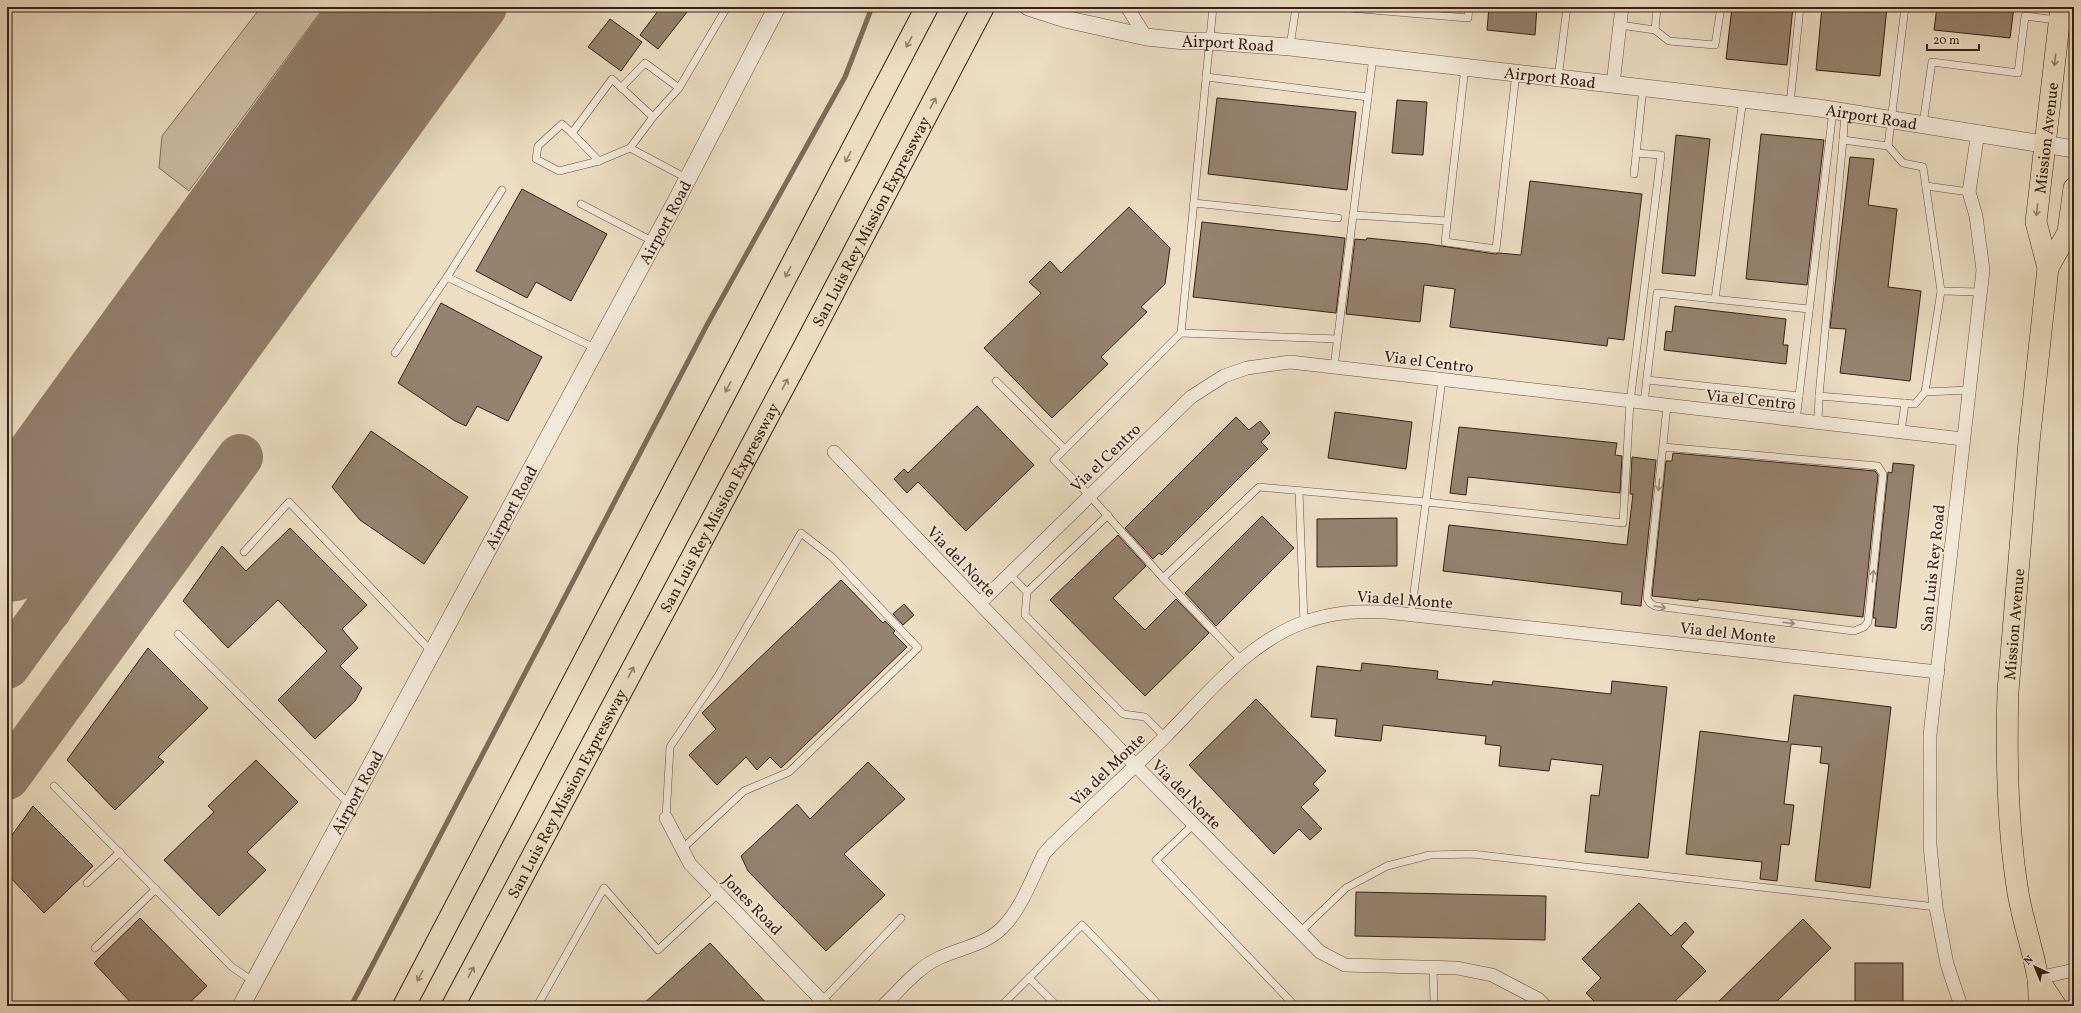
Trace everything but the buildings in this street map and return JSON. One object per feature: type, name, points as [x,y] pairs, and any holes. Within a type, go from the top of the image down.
[{"type":"highway","points":[[404,1006],[927,7]]},
{"type":"highway","name":"San Luis Rey Mission Expressway","points":[[452,1006],[804,348],[983,7]]},
{"type":"main road","name":"Mission Avenue","points":[[2039,1006],[2038,978],[2017,888],[2012,845],[2007,767],[2007,725],[2008,691],[2029,442],[2048,268],[2036,222],[2060,14]]},
{"type":"main road","name":"Mission Avenue","points":[[2048,268],[2068,232],[2074,188]]},
{"type":"main road","name":"Mission Avenue","points":[[2038,978],[2056,1006]]},
{"type":"street","name":"Airport Road","points":[[241,1006],[597,349],[688,179],[777,7]]},
{"type":"street","name":"Airport Road","points":[[1028,7],[1065,19],[1146,36],[1185,41],[1209,41],[1290,47],[1790,104],[1978,132],[2074,149]]},
{"type":"street","points":[[1127,7],[1146,36]]},
{"type":"street","points":[[1613,84],[1622,7]]},
{"type":"street","name":"San Luis Rey Road","points":[[1961,1006],[1947,964],[1936,907],[1930,845],[1930,735],[1983,270],[1976,216],[1969,192],[1978,132]]},
{"type":"street","name":"Via el Centro","points":[[980,603],[1191,397],[1224,376],[1247,368],[1290,362],[1963,439]]},
{"type":"street","name":"Via del Norte","points":[[834,452],[1136,766],[1320,952],[1345,965],[1457,968],[1492,975],[1538,999],[1545,1006]]},
{"type":"street","name":"Via del Monte","points":[[883,1006],[919,972],[938,958],[985,941],[1001,929],[1014,914],[1044,854],[1136,766],[1241,660],[1265,642],[1304,622],[1347,611],[1386,612],[1938,672]]},
{"type":"street","name":"Jones Road","points":[[666,818],[690,864],[719,893],[822,1004]]},
{"type":"street","points":[[2038,978],[2074,970]]},
{"type":"lane","points":[[600,161],[562,124],[538,146],[536,159],[559,171],[600,161],[630,148],[653,117],[679,88],[727,7]]},
{"type":"lane","points":[[1213,7],[1181,333],[1054,460],[1108,515],[1163,578],[1241,660]]},
{"type":"lane","points":[[1290,47],[1296,7]]},
{"type":"lane","points":[[1337,7],[1468,18],[1469,7]]},
{"type":"lane","points":[[1558,78],[1567,7]]},
{"type":"lane","points":[[1655,30],[1657,7]]},
{"type":"lane","points":[[1620,25],[1655,30],[1669,41],[1715,45],[1721,7]]},
{"type":"lane","points":[[1790,104],[1800,7]]},
{"type":"lane","points":[[1888,146],[1904,7]]},
{"type":"lane","points":[[1923,124],[1932,62],[2018,73],[2025,16],[2060,14]]},
{"type":"lane","points":[[1334,367],[1373,57]]},
{"type":"lane","points":[[621,88],[646,64],[679,88]]},
{"type":"lane","points":[[1465,67],[1445,242],[1496,248],[1516,73]]},
{"type":"lane","points":[[1206,77],[1368,97]]},
{"type":"lane","points":[[572,133],[612,79],[653,117]]},
{"type":"lane","points":[[1634,174],[1643,88]]},
{"type":"lane","points":[[1715,299],[1742,99]]},
{"type":"lane","points":[[1818,422],[1818,396],[1843,140],[1839,111]]},
{"type":"lane","points":[[1796,421],[1809,309],[1839,111]]},
{"type":"lane","points":[[1818,396],[1914,404],[1925,392],[1941,291],[1922,167],[1903,163],[1888,146],[1843,140]]},
{"type":"lane","points":[[630,148],[688,179]]},
{"type":"lane","points":[[1163,578],[1259,487],[1426,502],[1623,523],[1630,402],[1661,156],[1636,153]]},
{"type":"lane","points":[[1926,186],[1969,192]]},
{"type":"lane","points":[[395,353],[447,278],[502,190]]},
{"type":"lane","points":[[1194,203],[1338,218]]},
{"type":"lane","points":[[581,204],[654,242]]},
{"type":"lane","points":[[1353,215],[1447,221]]},
{"type":"lane","points":[[447,278],[597,349]]},
{"type":"lane","points":[[1941,291],[1980,292]]},
{"type":"lane","points":[[1644,403],[1657,293],[1809,309]]},
{"type":"lane","points":[[1181,333],[1337,339]]},
{"type":"lane","points":[[996,380],[1065,449]]},
{"type":"lane","points":[[1411,614],[1442,380]]},
{"type":"lane","points":[[1647,380],[1799,396]]},
{"type":"lane","points":[[1925,392],[1969,390]]},
{"type":"lane","points":[[1901,432],[1905,403]]},
{"type":"lane","points":[[1663,447],[1878,466],[1883,474],[1868,622],[1864,627],[1854,631],[1655,606],[1650,604],[1647,598],[1667,406]]},
{"type":"lane","points":[[1299,491],[1304,622]]},
{"type":"lane","points":[[244,552],[289,502],[433,654]]},
{"type":"lane","points":[[1108,515],[1027,592],[1025,615],[1123,714],[1145,717],[1165,737]]},
{"type":"lane","points":[[666,818],[670,747],[718,676],[801,533],[832,558],[918,648],[789,772],[744,791],[682,849]]},
{"type":"lane","points":[[1009,574],[1027,592]]},
{"type":"lane","points":[[178,634],[350,805]]},
{"type":"lane","points":[[54,786],[232,967],[254,982]]},
{"type":"lane","points":[[1194,824],[1156,860],[1296,1006]]},
{"type":"lane","points":[[87,882],[120,852]]},
{"type":"lane","points":[[1300,932],[1346,888],[1387,866],[1437,855],[1472,854],[1936,907]]},
{"type":"lane","points":[[537,1006],[604,888],[658,950],[719,893]]},
{"type":"lane","points":[[95,948],[156,889]]},
{"type":"lane","points":[[822,1004],[901,918]]},
{"type":"lane","points":[[1001,1006],[1082,925],[1160,1006]]},
{"type":"lane","points":[[1433,968],[1434,1004]]},
{"type":"lane","points":[[1029,978],[1057,1006]]},
{"type":"shaded area","points":[[261,7],[324,7],[189,191],[159,168],[162,136]]},
{"type":"waterway","points":[[351,1006],[708,323],[845,77],[872,7]]},
{"type":"taxiway","points":[[7,666],[484,7]]},
{"type":"taxiway","points":[[372,40],[385,29],[396,23],[415,23],[429,31],[439,43],[444,57],[440,68]]},
{"type":"taxiway","points":[[147,352],[165,339],[186,342],[203,355],[210,367],[211,375],[208,389]]},
{"type":"taxiway","points":[[7,777],[240,457]]},
{"type":"taxiway","points":[[24,522],[21,540],[22,554],[29,566],[47,584],[50,598],[49,609]]},
{"type":"runway","points":[[7,544],[396,7]]}]
